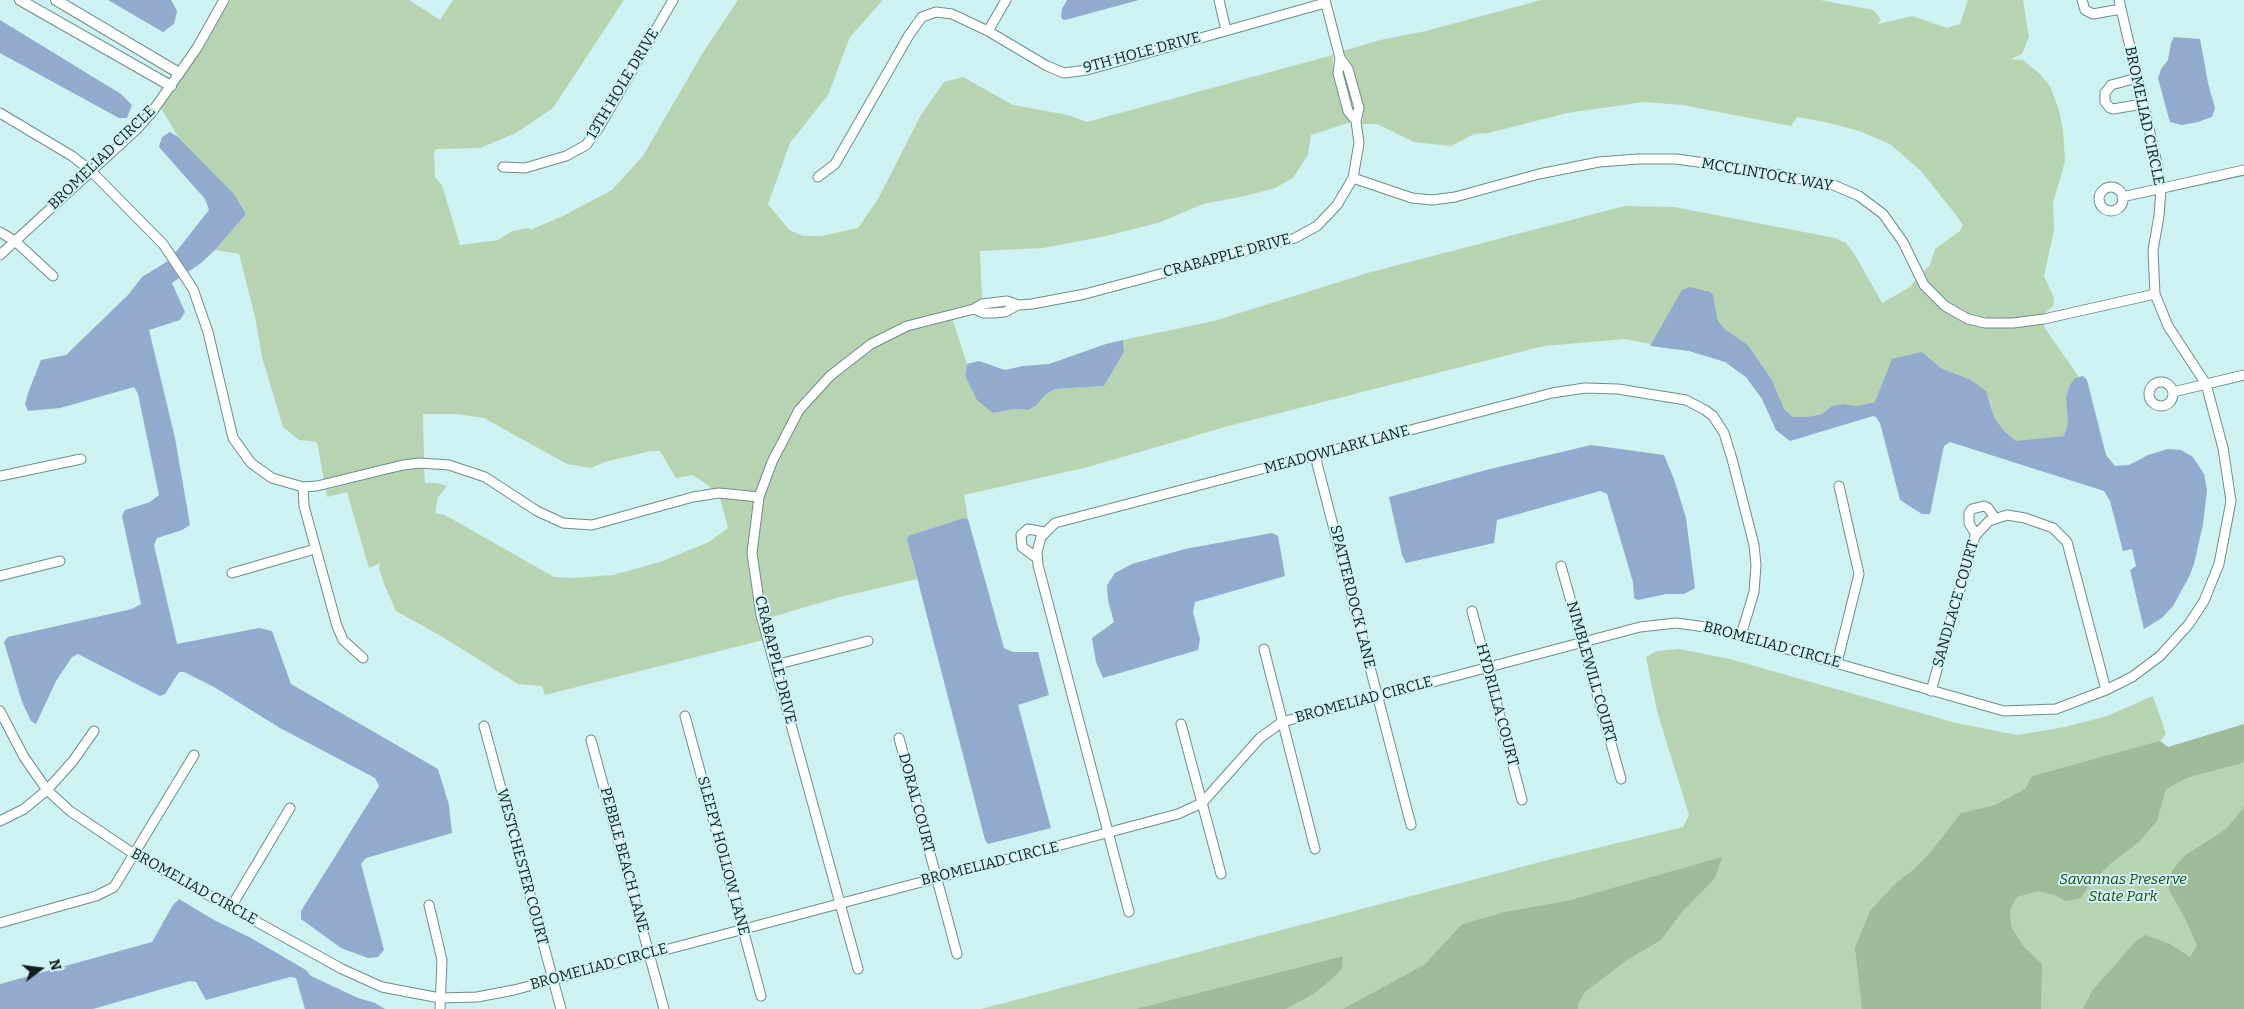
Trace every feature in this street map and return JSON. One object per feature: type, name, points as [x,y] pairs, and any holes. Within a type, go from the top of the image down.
[{"type":"street","points":[[20,0],[171,86]]},
{"type":"street","points":[[56,0],[179,74]]},
{"type":"street","name":"BROMELIAD CIRCLE","points":[[0,255],[90,170],[137,129],[152,112],[197,48],[224,0]]},
{"type":"street","name":"13TH HOLE DRIVE","points":[[503,167],[525,168],[566,156],[586,145],[607,113],[673,0]]},
{"type":"street","points":[[988,31],[1006,0]]},
{"type":"street","points":[[1219,0],[1226,30]]},
{"type":"street","points":[[2082,0],[2085,10],[2092,14],[2120,5]]},
{"type":"street","name":"9TH HOLE DRIVE","points":[[818,177],[835,164],[908,35],[922,17],[936,12],[952,14],[988,31],[1047,66],[1064,72],[1086,70],[1325,2]]},
{"type":"street","name":"CRABAPPLE DRIVE","points":[[858,969],[761,615],[752,553],[759,497],[772,462],[799,410],[830,376],[871,344],[907,326],[974,309],[982,304],[1007,301],[1018,305],[1085,294],[1295,238],[1317,226],[1337,205],[1353,178],[1359,143],[1356,121],[1348,110],[1338,73],[1340,58],[1325,2]]},
{"type":"street","name":"BROMELIAD CIRCLE","points":[[0,715],[24,757],[47,790],[70,811],[134,854],[342,969],[382,987],[440,998],[477,997],[514,990],[1178,814],[1202,803],[1260,738],[1282,722],[1640,627],[1676,623],[1701,625],[2004,711],[2056,709],[2106,690],[2132,677],[2160,656],[2196,614],[2219,564],[2231,501],[2223,448],[2206,384],[2168,326],[2155,294],[2153,250],[2159,216],[2161,189],[2157,163],[2120,5]]},
{"type":"street","points":[[2137,78],[2111,85],[2105,93],[2105,102],[2113,109],[2143,104]]},
{"type":"street","points":[[0,113],[72,156],[90,170],[162,244],[193,289],[208,332],[233,438],[251,463],[272,478],[304,487],[329,484],[403,465],[432,462],[449,464],[459,466],[484,477],[537,511],[563,523],[592,525],[693,497],[719,493],[759,497]]},
{"type":"street","name":"MCCLINTOCK WAY","points":[[1353,178],[1412,198],[1432,200],[1455,197],[1539,174],[1599,162],[1676,159],[1727,166],[1832,184],[1859,196],[1883,214],[1903,242],[1924,286],[1945,306],[1968,319],[1985,323],[2012,323],[2044,319],[2155,294]]},
{"type":"street","points":[[2122,197],[2244,170]]},
{"type":"street","points":[[0,232],[15,241],[53,276]]},
{"type":"street","points":[[2173,392],[2244,375]]},
{"type":"street","name":"MEADOWLARK LANE","points":[[1044,532],[1060,521],[1568,390],[1618,389],[1686,400],[1713,416],[1724,433],[1754,545],[1756,565],[1754,592],[1741,635]]},
{"type":"street","name":"SPATTERDOCK LANE","points":[[1315,456],[1411,825]]},
{"type":"street","points":[[0,476],[81,459]]},
{"type":"street","points":[[1837,663],[1859,574],[1839,486]]},
{"type":"street","points":[[304,487],[304,506],[339,634],[363,658]]},
{"type":"street","points":[[1976,535],[1969,523],[1969,513],[1972,509],[1984,506],[1995,518],[2007,515],[2054,528],[2067,542],[2106,690]]},
{"type":"street","name":"SANDLACE COURT","points":[[1931,691],[1976,535],[1984,524],[1995,518]]},
{"type":"street","points":[[1037,558],[1022,547],[1021,535],[1028,529],[1044,532],[1038,544],[1037,558],[1129,912]]},
{"type":"street","points":[[232,573],[315,549]]},
{"type":"street","points":[[0,576],[60,560]]},
{"type":"street","name":"NIMBLEWILL COURT","points":[[1561,566],[1621,779]]},
{"type":"street","name":"HYDRILLA COURT","points":[[1472,611],[1522,800]]},
{"type":"street","points":[[775,665],[868,641]]},
{"type":"street","points":[[1264,649],[1315,849]]},
{"type":"street","name":"SLEEPY HOLLOW LANE","points":[[685,716],[761,996]]},
{"type":"street","points":[[1181,724],[1221,874]]},
{"type":"street","name":"WESTCHESTER COURT","points":[[484,726],[561,1009]]},
{"type":"street","points":[[0,821],[24,809],[47,790],[73,762],[94,731]]},
{"type":"street","name":"DORAL COURT","points":[[898,738],[957,954]]},
{"type":"street","name":"PEBBLE BEACH LANE","points":[[591,740],[664,1009]]},
{"type":"street","points":[[0,923],[96,896],[114,887],[194,755]]},
{"type":"street","points":[[231,907],[290,808]]},
{"type":"street","points":[[429,905],[442,960],[440,1009]]},
{"type":"green space","points":[[230,0],[409,0],[440,20],[453,0],[624,0],[553,108],[516,133],[480,148],[436,149],[434,153],[435,177],[442,185],[460,245],[498,240],[512,231],[530,228],[530,230],[563,216],[612,190],[643,156],[702,54],[738,0],[883,0],[850,37],[828,95],[790,143],[768,204],[789,230],[803,236],[821,236],[858,228],[878,199],[921,115],[944,82],[963,77],[1013,105],[1068,115],[1087,122],[1333,55],[1333,74],[1343,112],[1351,122],[1311,135],[1308,155],[1293,178],[1275,188],[1203,204],[1158,223],[1106,236],[1043,248],[980,251],[982,299],[971,305],[906,322],[868,341],[827,372],[795,407],[767,460],[756,492],[738,489],[713,489],[693,475],[676,478],[660,451],[650,451],[605,462],[591,468],[567,464],[484,418],[457,414],[423,414],[424,458],[402,460],[324,480],[317,442],[299,440],[283,427],[262,357],[255,317],[239,254],[215,250],[246,214],[234,194],[178,137],[161,108],[202,50]]},
{"type":"green space","points":[[1541,0],[1820,0],[1873,10],[1881,19],[1878,24],[1912,16],[1947,28],[1960,24],[1968,0],[2023,0],[2029,37],[2022,54],[2011,59],[2023,60],[2040,74],[2050,86],[2059,110],[2063,130],[2065,161],[2053,203],[2054,230],[2044,276],[2054,298],[2053,306],[2044,314],[2013,318],[1986,318],[1970,314],[1949,302],[1929,283],[1923,272],[1930,265],[1935,249],[1960,231],[1963,225],[1921,171],[1890,144],[1859,131],[1825,122],[1797,117],[1791,126],[1683,105],[1644,102],[1567,113],[1488,133],[1474,134],[1451,146],[1414,142],[1377,124],[1362,124],[1364,107],[1353,67],[1343,51]]},
{"type":"green space","points":[[1625,206],[1674,207],[1835,238],[1846,243],[1855,255],[1882,303],[1910,287],[1916,280],[1921,289],[1941,309],[1966,323],[1985,327],[2013,328],[2043,324],[2079,377],[2075,378],[2067,398],[2068,423],[2064,436],[2017,442],[2004,431],[1994,417],[1989,399],[1971,380],[1941,368],[1922,352],[1875,402],[1857,406],[1843,404],[1832,406],[1822,414],[1793,417],[1784,409],[1772,380],[1748,345],[1726,330],[1718,321],[1713,295],[1670,313],[1651,344],[1625,339],[1544,346],[1232,425],[1088,467],[964,495],[968,519],[963,518],[908,536],[907,539],[917,579],[836,598],[772,617],[776,637],[773,638],[766,614],[757,553],[764,498],[777,463],[803,413],[833,379],[874,348],[909,330],[952,318],[967,364],[965,375],[993,413],[1014,409],[1028,410],[1037,405],[1045,395],[1055,389],[1104,386],[1124,352],[1123,340],[1214,321],[1371,272]]},
{"type":"green space","points":[[424,467],[425,483],[437,483],[447,486],[438,497],[435,513],[445,515],[554,577],[574,578],[613,575],[660,562],[709,542],[728,528],[720,498],[754,501],[747,554],[756,616],[763,640],[545,695],[542,686],[518,684],[441,636],[396,611],[384,584],[379,568],[380,563],[369,568],[347,492],[327,497],[326,490],[403,469]]},
{"type":"green space","name":"Savannas Preserve State Park","points":[[1679,649],[1730,659],[1956,723],[2017,735],[2065,727],[2107,716],[2153,696],[2166,734],[2159,742],[2032,776],[2026,789],[2244,732],[2244,1009],[1188,1009],[1342,968],[1343,956],[1135,1009],[981,1009],[1548,860],[1683,827],[1689,815],[1657,711],[1646,657],[1657,651]],"holes":[[[1721,858],[1717,870],[1446,941],[1462,924],[1504,912],[1570,900]]]},
{"type":"green space","points":[[2244,724],[2244,761],[2189,777],[2166,789],[2157,821],[2139,842],[2110,864],[2090,884],[2081,898],[2066,901],[2054,895],[2038,891],[2017,897],[2010,910],[2011,926],[2023,946],[2042,964],[2041,1009],[1862,1009],[1855,948],[1870,911],[1897,882],[1913,870],[1930,853],[1961,813],[1995,805],[2025,789],[2032,776],[2160,741],[2168,747]]},
{"type":"green space","points":[[2244,807],[2244,1009],[2083,1009],[2092,991],[2136,941],[2145,935],[2170,944],[2190,957],[2197,946],[2185,918],[2169,890],[2172,871],[2183,857],[2226,829]]},
{"type":"green space","points":[[1722,857],[1715,878],[1682,912],[1661,940],[1627,960],[1585,992],[1578,1004],[1578,1009],[1343,1009],[1424,965],[1462,924],[1504,912],[1570,900]]},
{"type":"green space","points":[[1343,956],[1342,968],[1332,979],[1315,993],[1286,1009],[1135,1009]]},
{"type":"water","points":[[108,0],[171,0],[177,11],[174,24],[163,32]]},
{"type":"water","points":[[1067,0],[1139,0],[1065,20],[1061,16],[1062,9]]},
{"type":"water","points":[[0,20],[121,94],[132,105],[127,118],[119,118],[0,53]]},
{"type":"water","points":[[2174,37],[2200,39],[2208,83],[2215,108],[2212,117],[2182,125],[2170,122],[2158,78],[2161,69],[2168,60]]},
{"type":"water","points":[[170,132],[178,137],[234,194],[246,214],[215,250],[188,272],[175,253],[209,210],[205,199],[159,147],[162,137]]},
{"type":"water","points":[[168,261],[179,278],[172,283],[185,312],[180,320],[149,330],[175,438],[190,525],[182,530],[157,538],[154,545],[177,644],[259,628],[272,631],[291,684],[438,769],[449,805],[452,833],[366,858],[361,864],[384,950],[378,957],[368,958],[341,948],[301,919],[301,911],[379,786],[375,778],[280,728],[214,687],[184,672],[179,672],[165,694],[160,696],[78,654],[72,657],[56,681],[36,724],[31,721],[22,702],[4,642],[8,637],[132,609],[141,604],[122,516],[125,510],[150,502],[159,495],[138,394],[134,387],[60,408],[28,411],[25,404],[28,393],[41,360],[66,355],[129,294],[142,277]]},
{"type":"water","points":[[1690,287],[1710,292],[1713,295],[1718,321],[1726,330],[1748,345],[1772,380],[1784,409],[1793,417],[1822,414],[1832,406],[1843,404],[1857,406],[1875,402],[1892,359],[1922,352],[1941,368],[1971,380],[1986,391],[1994,417],[2004,431],[2016,441],[2064,436],[2068,423],[2066,398],[2070,385],[2075,378],[2083,376],[2087,380],[2106,455],[2115,466],[2129,465],[2148,455],[2168,449],[2181,450],[2193,457],[2204,474],[2207,490],[2203,524],[2194,564],[2173,606],[2162,618],[2144,629],[2130,570],[2136,566],[2132,549],[2123,551],[2110,501],[2104,491],[1950,442],[1944,446],[1930,514],[1922,514],[1900,500],[1880,423],[1876,417],[1873,416],[1790,441],[1776,430],[1762,399],[1746,377],[1725,362],[1689,351],[1650,346],[1682,290]]},
{"type":"water","points":[[1123,340],[1124,352],[1104,386],[1055,389],[1045,395],[1037,405],[1028,410],[1014,409],[993,413],[977,400],[965,375],[967,364],[979,361],[1005,370],[1023,366],[1049,364]]},
{"type":"water","points":[[1591,445],[1664,455],[1674,479],[1686,518],[1695,588],[1684,594],[1666,594],[1638,600],[1634,598],[1633,582],[1607,494],[1600,491],[1497,520],[1494,543],[1406,563],[1402,555],[1389,497],[1486,470]]},
{"type":"water","points":[[963,518],[968,519],[1004,648],[1013,652],[1038,652],[1049,695],[1018,705],[1051,828],[988,844],[985,840],[907,539],[908,536]]},
{"type":"water","points":[[1272,533],[1278,536],[1285,576],[1195,602],[1193,612],[1200,639],[1198,650],[1103,678],[1096,662],[1092,638],[1114,622],[1108,600],[1107,585],[1115,573],[1132,564],[1185,549]]},
{"type":"water","points":[[179,899],[306,970],[311,976],[385,1009],[305,1009],[296,978],[290,977],[206,1000],[196,982],[190,981],[93,1009],[0,1009],[0,984],[152,942],[173,905]]}]
